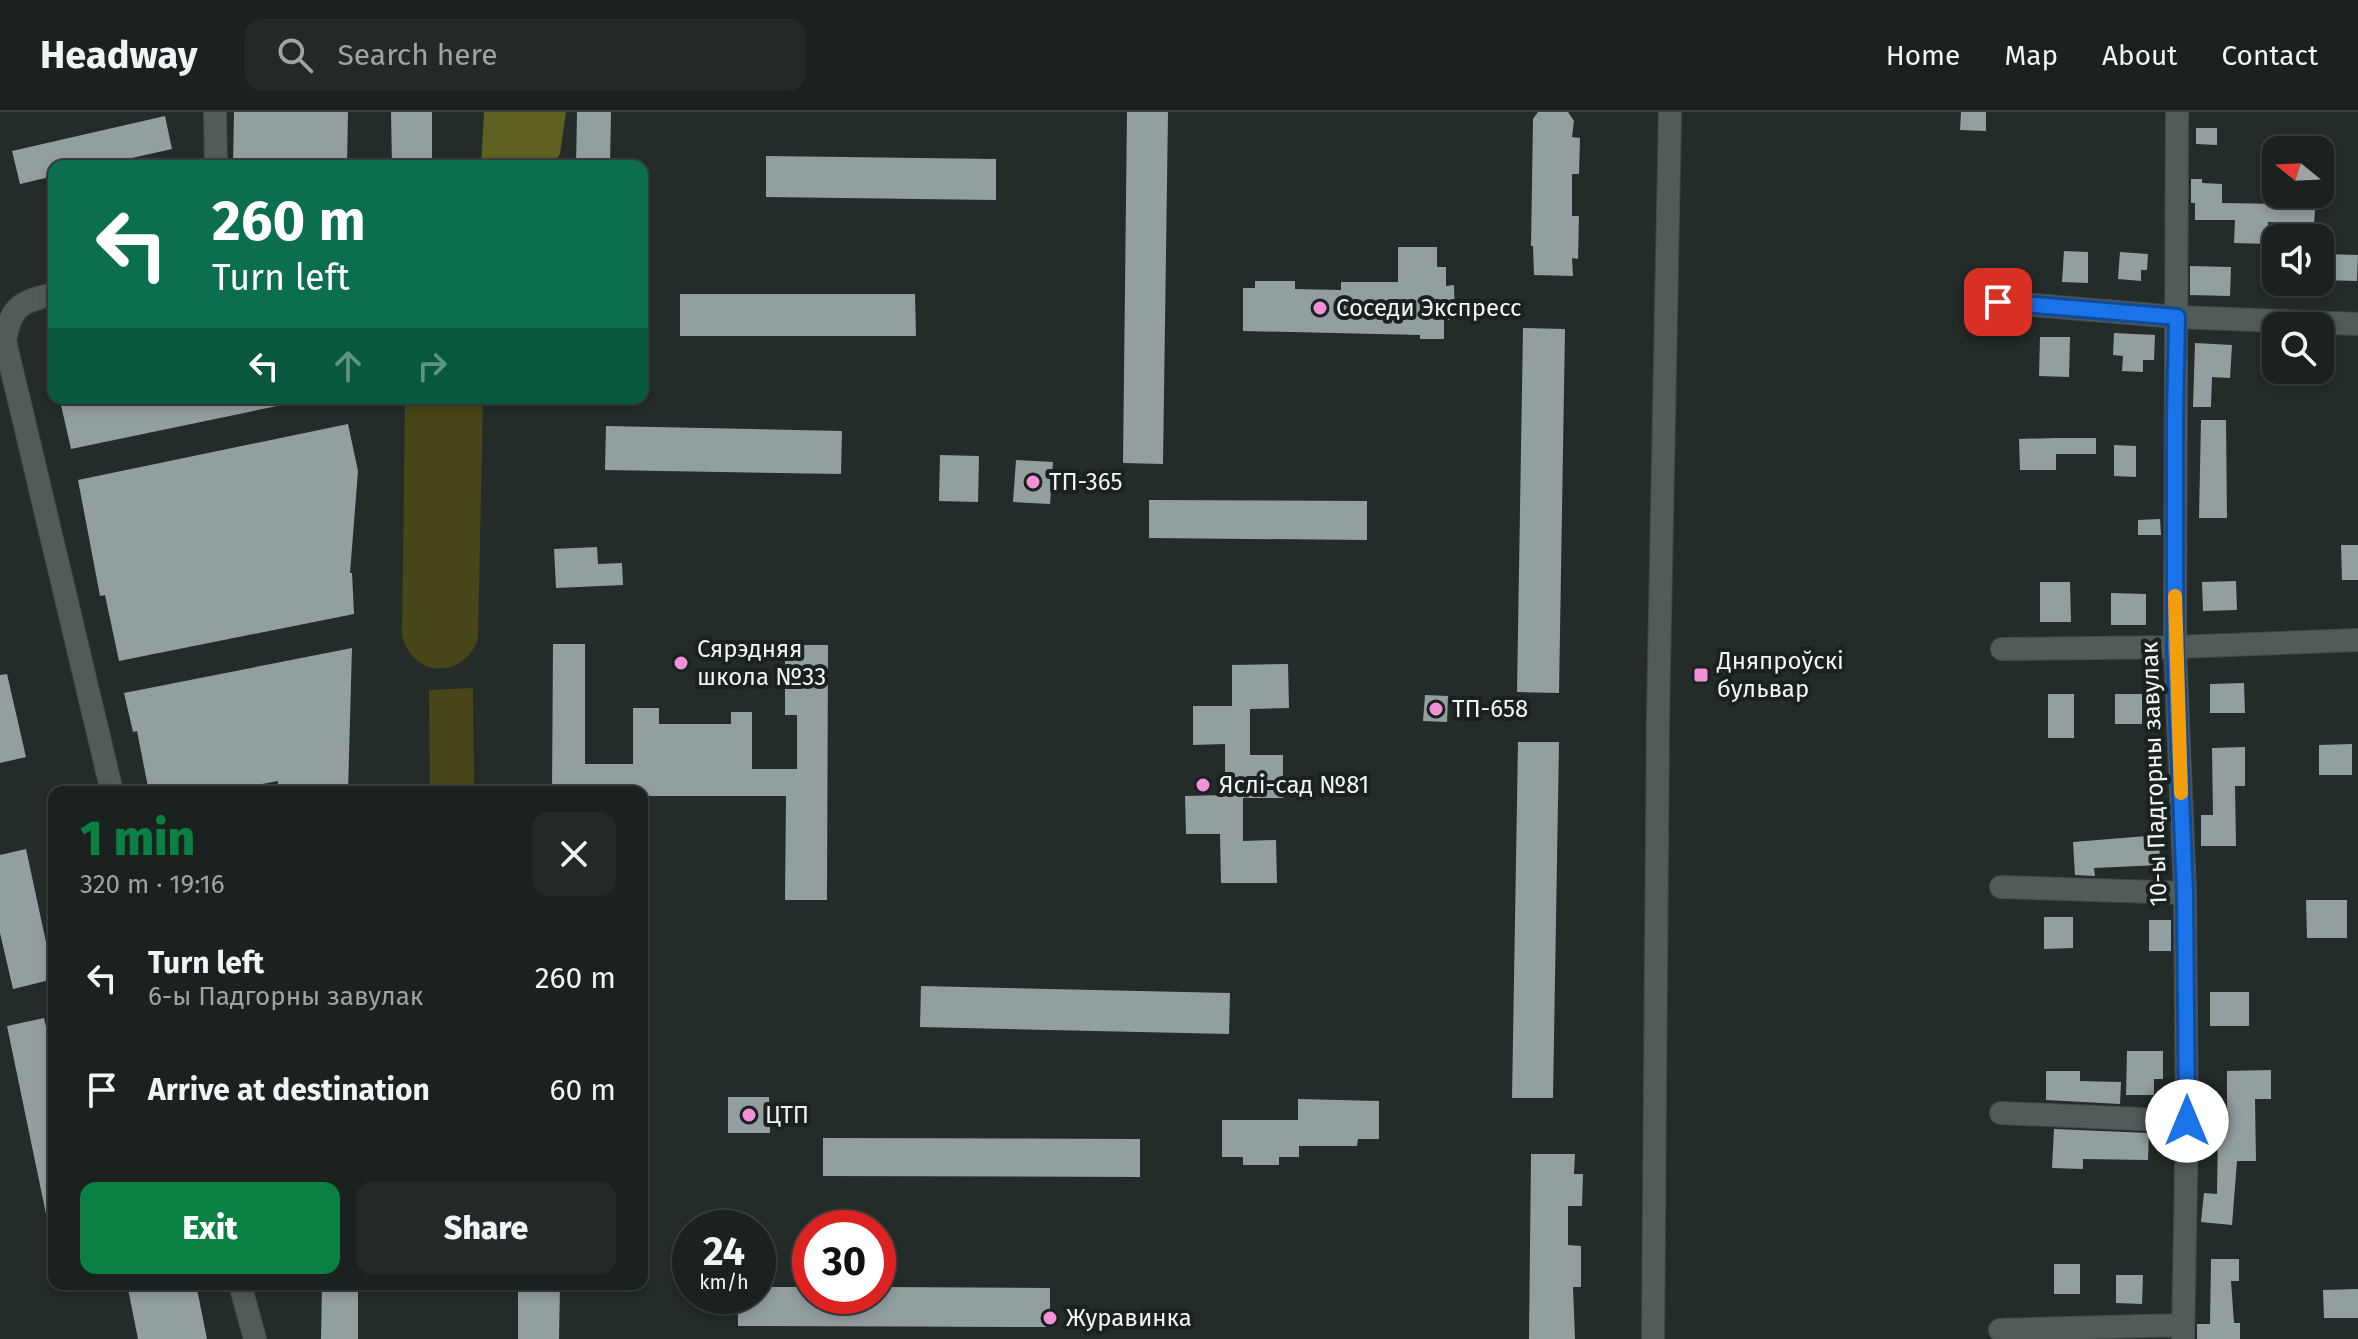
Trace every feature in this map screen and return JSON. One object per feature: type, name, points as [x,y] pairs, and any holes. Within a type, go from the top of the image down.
[{"type":"street","points":[[215,112],[216,160]]},
{"type":"street","points":[[1653,1339],[1658,716],[1670,112]]},
{"type":"street","name":"10-ы Падгорны завулак","points":[[2177,112],[2175,647],[2185,893],[2187,1121],[2182,1332]]},
{"type":"street","points":[[48,295],[27,300],[9,319],[5,341],[111,786]]},
{"type":"street","points":[[1998,302],[2177,317],[2358,324]]},
{"type":"street","points":[[2002,649],[2358,640]]},
{"type":"street","points":[[2001,887],[2185,893]]},
{"type":"street","points":[[2001,1113],[2187,1121]]},
{"type":"street","points":[[242,1290],[255,1339]]},
{"type":"street","points":[[2000,1330],[2182,1332]]},
{"type":"shaded area","points":[[484,112],[566,112],[560,154],[556,160],[481,160]]},
{"type":"shaded area","points":[[405,404],[483,404],[478,639],[461,662],[438,669],[416,660],[402,636]]},
{"type":"shaded area","points":[[473,688],[474,786],[430,786],[429,690]]},
{"type":"building","points":[[234,112],[348,112],[347,160],[233,160]]},
{"type":"building","points":[[391,112],[432,112],[432,160],[392,160]]},
{"type":"building","points":[[577,112],[611,112],[610,160],[576,160]]},
{"type":"building","points":[[1127,112],[1168,112],[1163,464],[1123,463]]},
{"type":"building","points":[[1538,112],[1568,112],[1574,121],[1572,137],[1580,138],[1579,174],[1572,174],[1572,216],[1579,216],[1578,259],[1572,258],[1573,276],[1534,275],[1531,246],[1533,119]]},
{"type":"building","points":[[1961,112],[1986,112],[1986,131],[1960,130]]},
{"type":"building","points":[[165,116],[172,149],[123,160],[48,160],[48,177],[20,184],[12,151]]},
{"type":"building","points":[[2196,128],[2217,128],[2217,145],[2196,144]]},
{"type":"building","points":[[766,156],[996,159],[996,200],[766,197]]},
{"type":"building","points":[[2191,179],[2202,179],[2202,183],[2222,184],[2222,203],[2262,204],[2262,208],[2315,208],[2314,224],[2268,222],[2262,224],[2262,244],[2234,243],[2235,220],[2195,220],[2195,203],[2191,203]]},
{"type":"building","points":[[1398,247],[1437,247],[1437,267],[1446,267],[1446,286],[1454,285],[1455,320],[1444,320],[1444,339],[1420,339],[1420,335],[1243,331],[1243,288],[1255,288],[1255,281],[1295,281],[1295,289],[1341,290],[1341,282],[1398,282]]},
{"type":"building","points":[[2064,251],[2088,252],[2088,283],[2062,282]]},
{"type":"building","points":[[2120,252],[2148,254],[2147,270],[2141,270],[2141,281],[2118,279]]},
{"type":"building","points":[[2334,254],[2358,255],[2357,281],[2334,280]]},
{"type":"building","points":[[2190,266],[2231,267],[2230,296],[2190,295]]},
{"type":"building","points":[[680,294],[915,294],[916,336],[680,336]]},
{"type":"building","points":[[1523,328],[1565,329],[1559,693],[1517,692]]},
{"type":"building","points":[[2114,333],[2155,335],[2154,360],[2143,360],[2143,372],[2122,371],[2123,356],[2113,355]]},
{"type":"building","points":[[2040,337],[2070,337],[2069,377],[2039,376]]},
{"type":"building","points":[[2195,343],[2232,345],[2230,378],[2212,377],[2211,407],[2193,407]]},
{"type":"building","points":[[277,404],[277,406],[71,449],[61,405]]},
{"type":"building","points":[[2201,420],[2226,420],[2227,518],[2199,518]]},
{"type":"building","points":[[348,424],[358,471],[350,573],[354,614],[119,661],[105,595],[100,596],[78,480]]},
{"type":"building","points":[[606,426],[842,431],[841,474],[605,470]]},
{"type":"building","points":[[2096,438],[2096,454],[2056,454],[2056,470],[2020,470],[2019,439]]},
{"type":"building","points":[[2114,445],[2136,446],[2136,477],[2114,476]]},
{"type":"building","points":[[940,455],[979,456],[978,502],[939,501]]},
{"type":"building","name":"ТП-365","points":[[1016,460],[1053,462],[1050,504],[1013,502]]},
{"type":"building","points":[[1149,500],[1367,501],[1367,540],[1149,538]]},
{"type":"building","points":[[2160,519],[2161,535],[2138,535],[2138,520]]},
{"type":"building","points":[[2341,545],[2358,545],[2358,580],[2342,580]]},
{"type":"building","points":[[597,547],[598,564],[622,563],[623,585],[556,588],[554,549]]},
{"type":"building","points":[[2236,581],[2237,610],[2203,611],[2202,582]]},
{"type":"building","points":[[2040,582],[2070,582],[2071,622],[2040,622]]},
{"type":"building","points":[[2111,593],[2146,594],[2146,625],[2111,625]]},
{"type":"building","points":[[553,644],[585,644],[585,764],[633,764],[633,708],[659,708],[659,724],[731,724],[731,712],[752,712],[752,769],[797,769],[797,715],[785,715],[785,645],[828,645],[827,900],[785,900],[786,796],[648,796],[648,786],[552,786]]},
{"type":"building","points":[[352,648],[348,786],[278,786],[278,781],[251,786],[148,786],[137,731],[133,732],[124,693]]},
{"type":"building","points":[[1288,664],[1289,708],[1250,709],[1250,755],[1283,755],[1283,798],[1243,798],[1243,841],[1276,840],[1277,883],[1221,883],[1220,834],[1186,834],[1185,796],[1225,795],[1225,744],[1193,745],[1193,706],[1232,706],[1232,665]]},
{"type":"building","points":[[7,674],[26,757],[0,763],[0,675]]},
{"type":"building","points":[[2244,683],[2245,713],[2210,713],[2210,684]]},
{"type":"building","points":[[2048,694],[2074,694],[2074,738],[2048,738]]},
{"type":"building","points":[[2115,694],[2142,694],[2142,724],[2115,724]]},
{"type":"building","name":"ТП-658","points":[[1425,695],[1448,696],[1447,722],[1423,721]]},
{"type":"building","points":[[1518,742],[1559,742],[1553,1098],[1512,1098]]},
{"type":"building","points":[[2352,744],[2352,775],[2319,775],[2319,745]]},
{"type":"building","points":[[2245,747],[2245,786],[2235,786],[2236,846],[2201,846],[2201,815],[2213,815],[2212,748]]},
{"type":"building","points":[[2159,835],[2160,865],[2094,868],[2095,876],[2075,875],[2073,842]]},
{"type":"building","points":[[26,849],[48,951],[48,980],[13,989],[0,933],[0,855]]},
{"type":"building","points":[[2306,900],[2347,900],[2347,938],[2307,938]]},
{"type":"building","points":[[2044,917],[2073,917],[2073,948],[2044,949]]},
{"type":"building","points":[[2149,920],[2171,920],[2171,951],[2149,951]]},
{"type":"building","points":[[921,986],[1230,993],[1229,1034],[920,1027]]},
{"type":"building","points":[[2210,992],[2249,992],[2249,1026],[2210,1026]]},
{"type":"building","points":[[44,1018],[48,1036],[48,1214],[46,1214],[7,1026]]},
{"type":"building","points":[[2127,1051],[2163,1051],[2163,1079],[2154,1079],[2154,1095],[2126,1095]]},
{"type":"building","points":[[2271,1070],[2271,1099],[2255,1099],[2256,1161],[2237,1161],[2232,1225],[2201,1222],[2204,1193],[2217,1194],[2218,1131],[2227,1131],[2227,1071]]},
{"type":"building","points":[[2046,1071],[2080,1071],[2080,1081],[2121,1082],[2120,1104],[2046,1100]]},
{"type":"building","name":"ЦТП","points":[[728,1097],[769,1097],[770,1133],[728,1133]]},
{"type":"building","points":[[1298,1099],[1379,1101],[1379,1139],[1358,1139],[1357,1146],[1299,1146],[1299,1157],[1279,1157],[1279,1165],[1243,1165],[1243,1157],[1222,1157],[1222,1120],[1298,1120]]},
{"type":"building","points":[[2054,1129],[2149,1133],[2148,1160],[2083,1159],[2083,1169],[2052,1168]]},
{"type":"building","points":[[823,1138],[1140,1139],[1140,1177],[823,1176]]},
{"type":"building","points":[[1531,1154],[1575,1154],[1574,1174],[1583,1174],[1582,1206],[1568,1206],[1568,1245],[1581,1246],[1581,1287],[1573,1287],[1575,1339],[1529,1339]]},
{"type":"building","points":[[2211,1259],[2239,1259],[2239,1281],[2231,1281],[2234,1323],[2240,1323],[2240,1339],[2197,1339],[2197,1324],[2210,1324]]},
{"type":"building","points":[[2054,1264],[2080,1264],[2080,1294],[2054,1294]]},
{"type":"building","points":[[2116,1275],[2143,1275],[2142,1304],[2116,1303]]},
{"type":"building","points":[[776,1287],[792,1287],[792,1314],[896,1314],[896,1287],[1050,1288],[1050,1327],[738,1326],[738,1314],[776,1314]]},
{"type":"building","points":[[2358,1289],[2358,1318],[2324,1318],[2323,1290]]},
{"type":"building","points":[[128,1290],[197,1290],[207,1339],[138,1339]]},
{"type":"building","points":[[322,1290],[358,1290],[358,1339],[321,1339]]},
{"type":"building","points":[[518,1290],[560,1290],[559,1339],[518,1339]]},
{"type":"slow traffic","points":[[2175,596],[2181,793]]},
{"type":"place","name":"Соседи Экспресс","points":[[1320,308]]},
{"type":"place","name":"ТП-365","points":[[1033,482]]},
{"type":"place","name":"Сярэдняя школа №33","points":[[681,663]]},
{"type":"place","name":"Дняпроўскі бульвар","points":[[1701,675]]},
{"type":"place","name":"ТП-658","points":[[1436,709]]},
{"type":"place","name":"Яслі-сад №81","points":[[1203,785]]},
{"type":"place","name":"ЦТП","points":[[749,1115]]},
{"type":"place","name":"Журавинка","points":[[1050,1318]]},
{"type":"route","points":[[1998,302],[2177,317],[2175,647],[2185,893],[2187,1121]]}]
